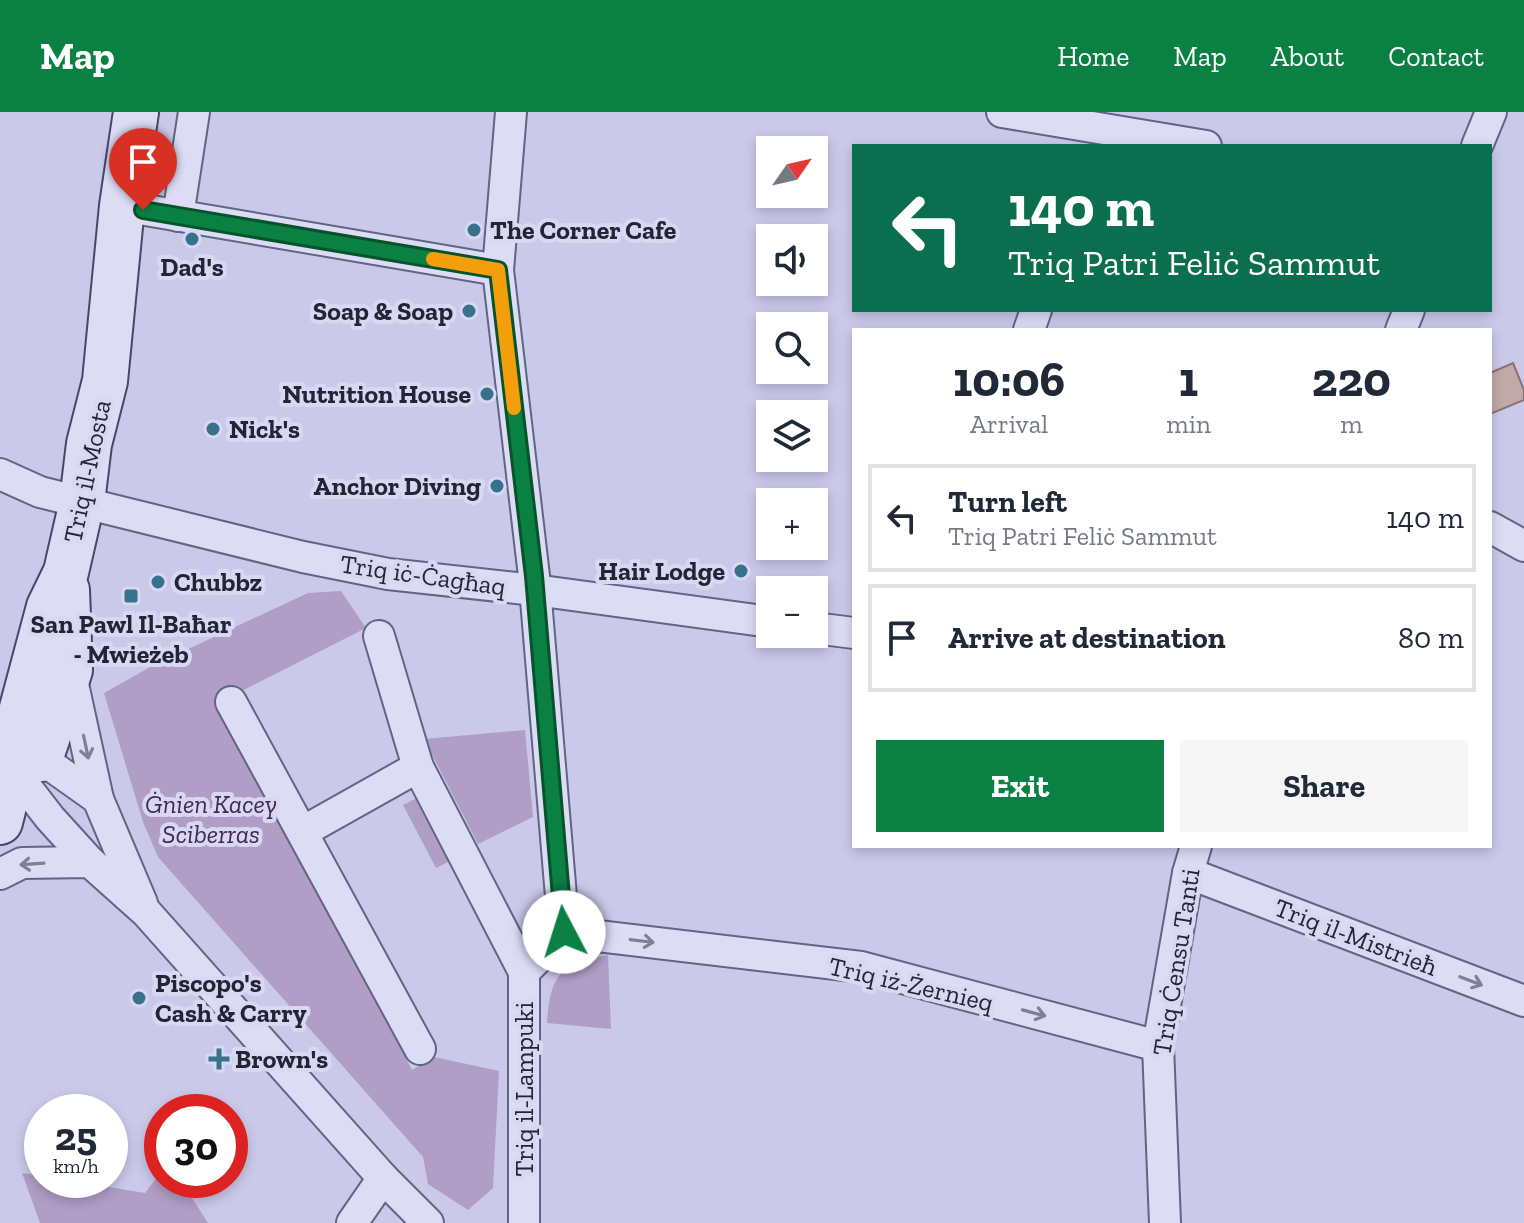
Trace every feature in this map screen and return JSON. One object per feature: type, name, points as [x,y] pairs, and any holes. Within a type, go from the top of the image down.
[{"type":"street","name":"Triq il-Mosta","points":[[0,820],[13,770],[13,742],[49,607],[66,572],[82,502],[89,444],[105,381],[122,206],[136,112]]},
{"type":"street","points":[[178,216],[194,112]]},
{"type":"street","points":[[511,112],[498,270],[535,590],[564,932]]},
{"type":"street","points":[[1002,112],[1057,126],[1191,144]]},
{"type":"street","points":[[1478,144],[1491,112]]},
{"type":"street","points":[[122,206],[498,270]]},
{"type":"street","name":"Triq iċ-Ċagħaq","points":[[0,474],[40,492],[303,557],[388,574],[756,620]]},
{"type":"street","points":[[1492,528],[1524,546]]},
{"type":"street","points":[[66,572],[70,670],[98,799],[146,912]]},
{"type":"street","points":[[828,630],[852,633]]},
{"type":"street","points":[[379,636],[418,767],[524,972]]},
{"type":"street","points":[[13,770],[41,757],[70,670]]},
{"type":"street","points":[[231,702],[304,831],[420,1049]]},
{"type":"street","points":[[13,770],[50,765],[98,799]]},
{"type":"street","points":[[304,831],[418,767]]},
{"type":"street","points":[[13,770],[50,818],[90,862],[146,912],[383,1178],[428,1223]]},
{"type":"street","name":"Triq il-Mistrieħ","points":[[1192,860],[1524,1001]]},
{"type":"street","name":"Triq Ċensu Tanti","points":[[1165,1223],[1158,1046],[1192,860]]},
{"type":"street","points":[[0,874],[22,863],[90,862]]},
{"type":"street","name":"Triq il-Lampuki","points":[[524,1223],[524,972],[564,932]]},
{"type":"street","name":"Triq iż-Żernieq","points":[[564,932],[861,967],[1158,1046]]},
{"type":"street","points":[[352,1223],[383,1178]]},
{"type":"green space","name":"Ġnien Kacey Sciberras","points":[[341,591],[366,628],[220,702],[412,1070],[434,1057],[499,1071],[493,1188],[468,1210],[428,1184],[423,1157],[158,857],[143,822],[104,693],[152,666],[308,593]]},
{"type":"green space","points":[[525,730],[533,817],[478,844],[424,739]]},
{"type":"green space","points":[[421,796],[454,859],[436,868],[403,805]]},
{"type":"green space","points":[[608,955],[611,1029],[547,1023],[551,993],[561,974],[579,963]]},
{"type":"green space","points":[[128,1190],[144,1193],[144,1198],[192,1198],[208,1223],[40,1223],[31,1198],[128,1198]]},
{"type":"shaded area","points":[[1513,363],[1524,390],[1524,400],[1492,413],[1492,372]]},
{"type":"slow traffic","points":[[433,259],[498,270],[514,408]]},
{"type":"place","name":"The Corner Cafe","points":[[474,230]]},
{"type":"place","name":"Dad's","points":[[192,239]]},
{"type":"place","name":"Soap & Soap","points":[[469,311]]},
{"type":"place","name":"Nutrition House","points":[[487,394]]},
{"type":"place","name":"Nick's","points":[[213,429]]},
{"type":"place","name":"Anchor Diving","points":[[497,486]]},
{"type":"place","name":"Hair Lodge","points":[[741,571]]},
{"type":"place","name":"Chubbz","points":[[158,582]]},
{"type":"place","name":"San Pawl Il-Baħar - Mwieżeb","points":[[131,596]]},
{"type":"place","name":"Piscopo's Cash & Carry","points":[[139,998]]},
{"type":"place","name":"Brown's","points":[[219,1059]]},
{"type":"route","points":[[143,210],[498,270],[534,576],[564,932]]}]
